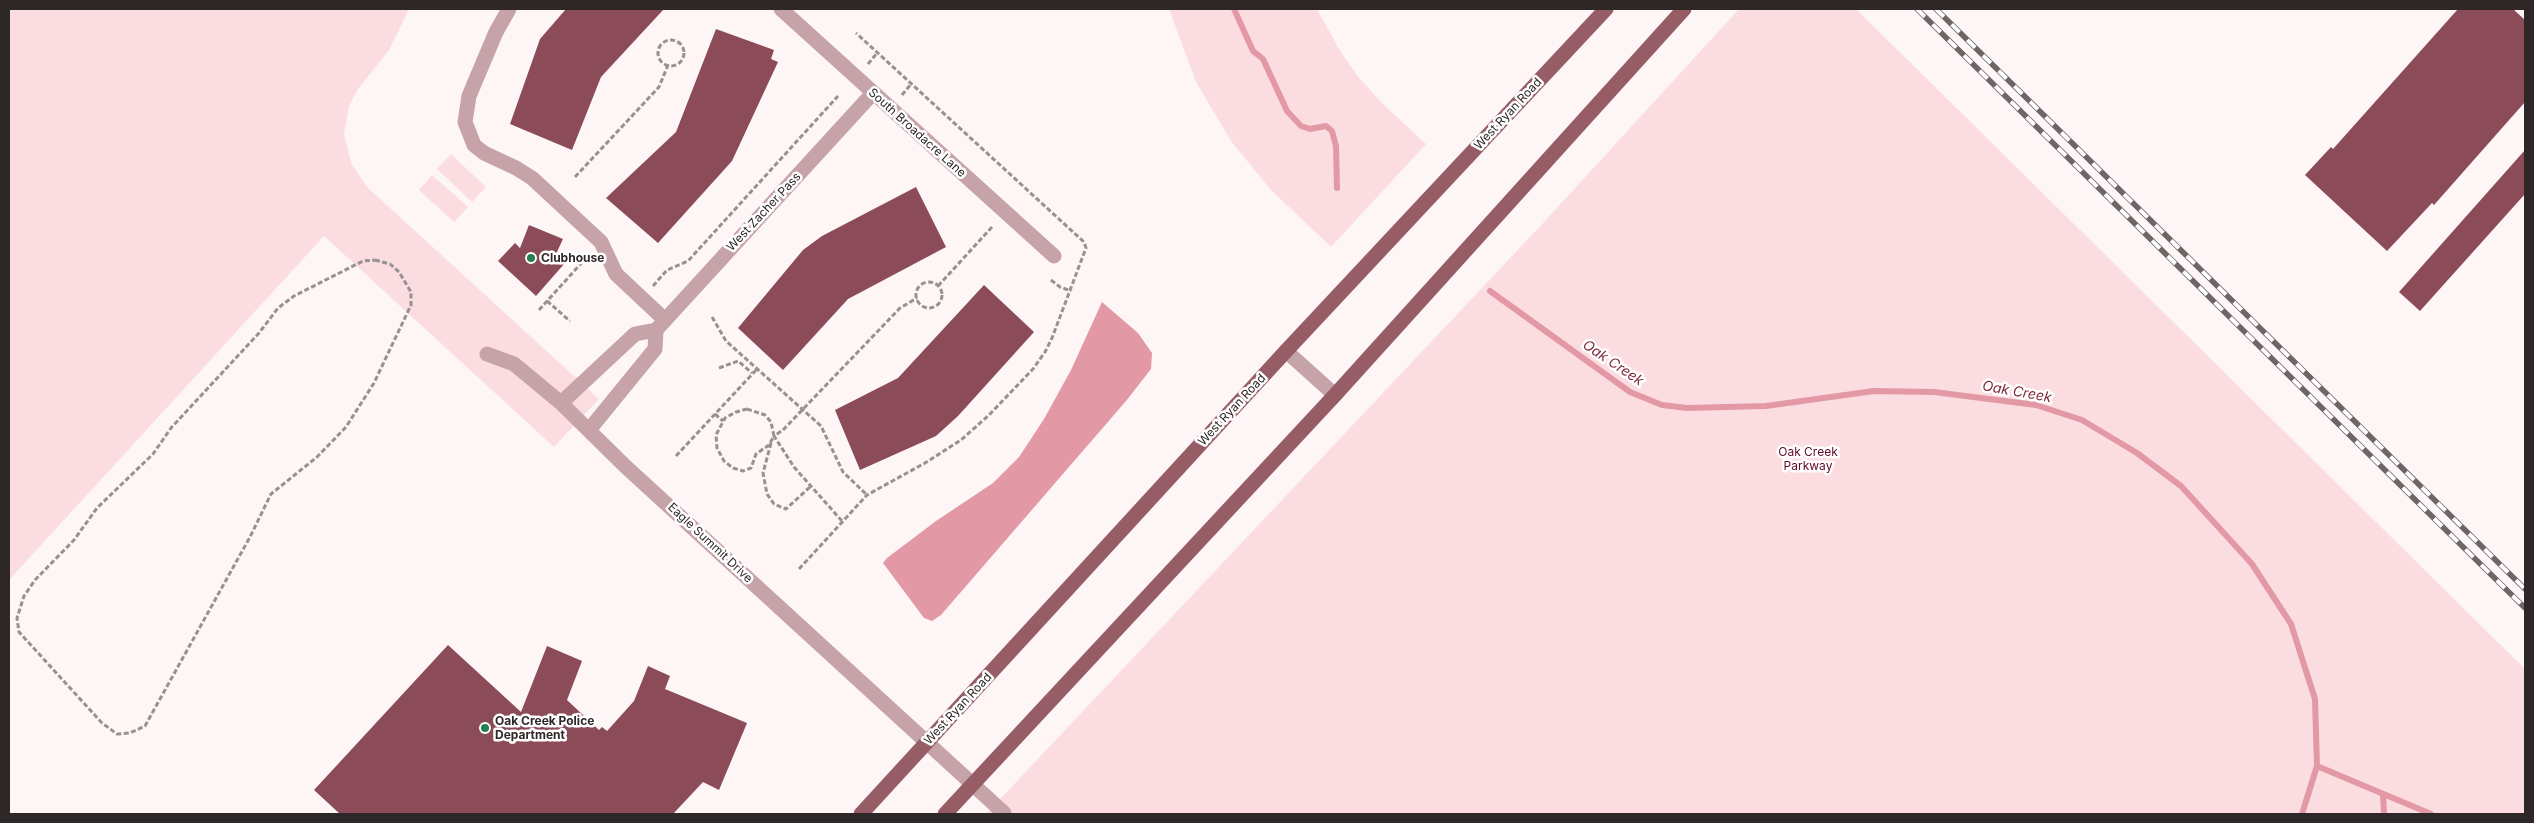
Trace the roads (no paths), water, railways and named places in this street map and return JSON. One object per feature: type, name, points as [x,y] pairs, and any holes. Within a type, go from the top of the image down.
[{"type":"main road","name":"West Ryan Road","points":[[861,814],[1286,351],[1606,9]]},
{"type":"main road","points":[[945,814],[1335,395],[1684,9]]},
{"type":"street","points":[[509,9],[496,32],[469,96],[465,122],[474,145],[484,153],[532,178],[601,242],[616,274],[660,325]]},
{"type":"street","name":"South Broadacre Lane","points":[[781,9],[1054,256]]},
{"type":"street","name":"West Zacher Pass","points":[[660,325],[873,93]]},
{"type":"street","points":[[561,403],[635,334],[660,325]]},
{"type":"street","points":[[589,430],[655,349],[660,325]]},
{"type":"street","points":[[1286,351],[1335,395]]},
{"type":"street","name":"Eagle Summit Drive","points":[[488,354],[514,364],[561,403],[632,472],[1004,813]]},
{"type":"waterway","name":"Oak Creek","points":[[1234,9],[1253,51],[1263,59],[1287,111],[1301,126],[1310,129],[1326,126],[1332,131],[1336,146],[1337,188]]},
{"type":"waterway","name":"Oak Creek","points":[[1490,291],[1630,392],[1662,405],[1687,408],[1766,406],[1874,391],[1934,392],[2036,405],[2082,420],[2137,453],[2181,486],[2252,564],[2291,624],[2315,699],[2317,766],[2302,814]]},
{"type":"waterway","points":[[2317,766],[2431,814]]},
{"type":"waterway","points":[[2383,794],[2384,814]]},
{"type":"railway","points":[[1917,9],[2525,608]]},
{"type":"railway","points":[[1936,9],[2525,589]]},
{"type":"place","name":"Clubhouse","points":[[531,258]]},
{"type":"place","name":"Oak Creek Police Department","points":[[485,728]]},
{"type":"park label","name":"Oak Creek Parkway","points":[[1808,459]]}]
